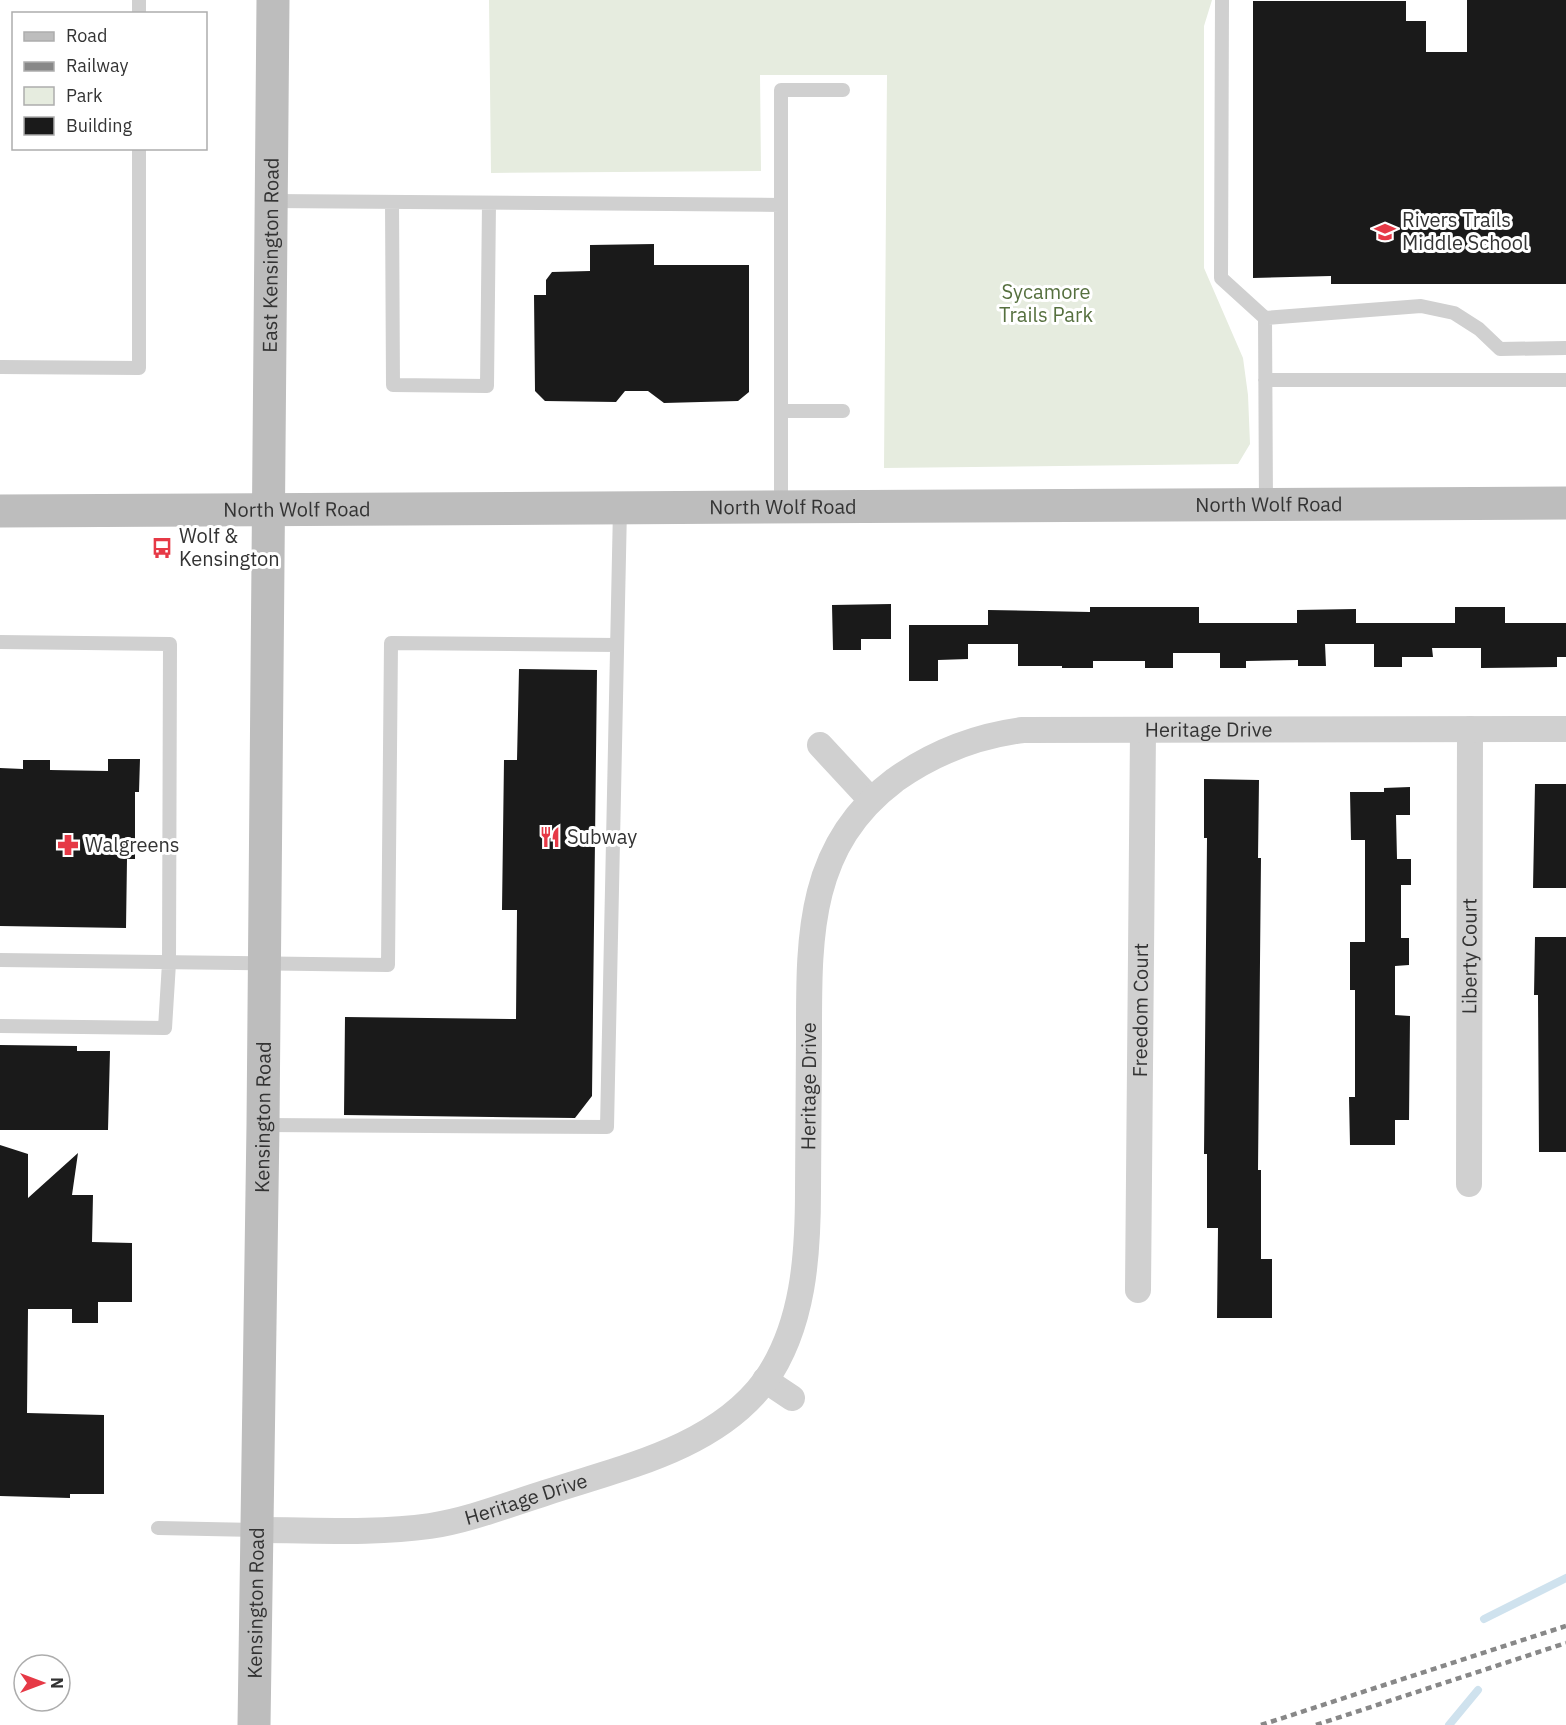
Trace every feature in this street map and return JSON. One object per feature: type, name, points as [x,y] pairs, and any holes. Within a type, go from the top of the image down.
[{"type":"main road","name":"East Kensington Road","points":[[270,510],[273,0]]},
{"type":"main road","name":"North Wolf Road","points":[[0,511],[1566,503]]},
{"type":"main road","name":"Kensington Road","points":[[254,1725],[270,510]]},
{"type":"street","name":"Liberty Court","points":[[1469,1184],[1470,729]]},
{"type":"street","name":"Heritage Drive","points":[[258,1530],[402,1529],[435,1525],[475,1515],[656,1457],[717,1425],[744,1404],[765,1380],[794,1319],[806,1259],[811,925],[832,855],[848,826],[870,799],[911,769],[959,746],[993,734],[1023,730],[1566,729]]},
{"type":"street","name":"Freedom Court","points":[[1138,1290],[1143,730]]},
{"type":"street","points":[[820,745],[870,799]]},
{"type":"street","points":[[765,1380],[792,1398]]},
{"type":"lane","points":[[1222,0],[1221,278],[1265,318],[1421,306],[1454,313],[1479,329],[1500,349],[1566,348]]},
{"type":"lane","points":[[781,507],[782,90],[843,90]]},
{"type":"lane","points":[[0,367],[139,368],[139,150]]},
{"type":"lane","points":[[271,201],[781,205]]},
{"type":"lane","points":[[392,202],[393,385],[487,386],[489,203]]},
{"type":"lane","points":[[1265,318],[1266,505]]},
{"type":"lane","points":[[1265,380],[1566,380]]},
{"type":"lane","points":[[781,411],[843,411]]},
{"type":"lane","points":[[263,1125],[607,1127],[620,508]]},
{"type":"lane","points":[[0,642],[170,644],[169,963],[165,1028],[0,1026]]},
{"type":"lane","points":[[0,960],[388,965],[391,643],[617,645]]},
{"type":"lane","points":[[158,1528],[258,1530]]},
{"type":"green space","name":"Sycamore Trails Park","points":[[489,0],[1212,0],[1204,26],[1204,268],[1243,358],[1248,395],[1250,444],[1238,464],[884,468],[887,75],[760,75],[761,171],[491,173]]},
{"type":"building","points":[[1467,0],[1566,0],[1566,284],[1331,284],[1331,276],[1253,278],[1253,1],[1406,1],[1406,21],[1426,21],[1426,52],[1467,52]]},
{"type":"building","points":[[654,244],[654,265],[749,265],[749,392],[738,401],[664,403],[648,391],[625,391],[616,402],[545,401],[535,391],[534,295],[546,295],[546,280],[552,272],[590,271],[590,245]]},
{"type":"building","points":[[891,604],[891,639],[861,639],[861,650],[833,650],[832,605]]},
{"type":"building","points":[[1090,607],[1199,607],[1199,623],[1297,623],[1297,610],[1356,609],[1356,623],[1455,623],[1455,607],[1505,607],[1505,623],[1566,623],[1566,657],[1557,657],[1557,667],[1481,668],[1481,648],[1432,648],[1433,657],[1402,657],[1402,667],[1374,667],[1374,644],[1325,644],[1326,666],[1298,666],[1298,660],[1246,661],[1246,668],[1220,668],[1220,653],[1173,653],[1173,668],[1145,668],[1145,661],[1093,661],[1093,668],[1062,668],[1062,666],[1018,666],[1018,644],[968,644],[968,659],[938,660],[938,681],[909,681],[909,625],[988,625],[988,610],[1090,612]]},
{"type":"building","points":[[519,669],[597,670],[592,1096],[575,1118],[344,1115],[345,1017],[516,1019],[517,910],[502,910],[504,760],[517,760]]},
{"type":"building","name":"Walgreens","points":[[108,759],[140,759],[139,792],[135,792],[135,859],[127,859],[126,928],[0,926],[0,768],[23,769],[23,760],[50,760],[50,770],[108,771]]},
{"type":"building","points":[[1204,779],[1259,780],[1258,858],[1261,858],[1258,1170],[1261,1170],[1261,1259],[1272,1259],[1272,1318],[1217,1318],[1218,1228],[1207,1228],[1207,1154],[1204,1154],[1207,838],[1204,838]]},
{"type":"building","points":[[1535,784],[1566,784],[1566,888],[1533,888]]},
{"type":"building","points":[[1410,787],[1410,815],[1396,815],[1397,859],[1411,859],[1411,885],[1401,885],[1401,938],[1409,938],[1409,965],[1395,966],[1395,1015],[1410,1016],[1409,1120],[1395,1120],[1395,1145],[1350,1145],[1349,1097],[1355,1097],[1355,990],[1350,990],[1350,942],[1365,942],[1365,840],[1351,840],[1350,792],[1384,792],[1384,788]]},
{"type":"building","points":[[1535,937],[1566,937],[1566,1152],[1539,1152],[1538,995],[1534,995]]},
{"type":"building","points":[[0,1045],[77,1046],[77,1051],[110,1051],[108,1130],[0,1130]]},
{"type":"building","points":[[0,1145],[28,1154],[28,1198],[78,1153],[72,1195],[93,1195],[92,1242],[132,1243],[132,1302],[98,1302],[98,1323],[72,1323],[72,1309],[28,1309],[27,1413],[104,1415],[104,1494],[70,1494],[70,1498],[0,1496]]},
{"type":"waterway","points":[[1484,1619],[1566,1578]]},
{"type":"waterway","points":[[1449,1725],[1478,1690]]},
{"type":"railway","points":[[1261,1725],[1566,1626]]},
{"type":"railway","points":[[1316,1725],[1566,1643]]},
{"type":"place","name":"Rivers Trails Middle School","points":[[1385,232]]},
{"type":"place","name":"Wolf & Kensington","points":[[162,548]]},
{"type":"place","name":"Subway","points":[[550,837]]},
{"type":"place","name":"Walgreens","points":[[68,845]]}]
